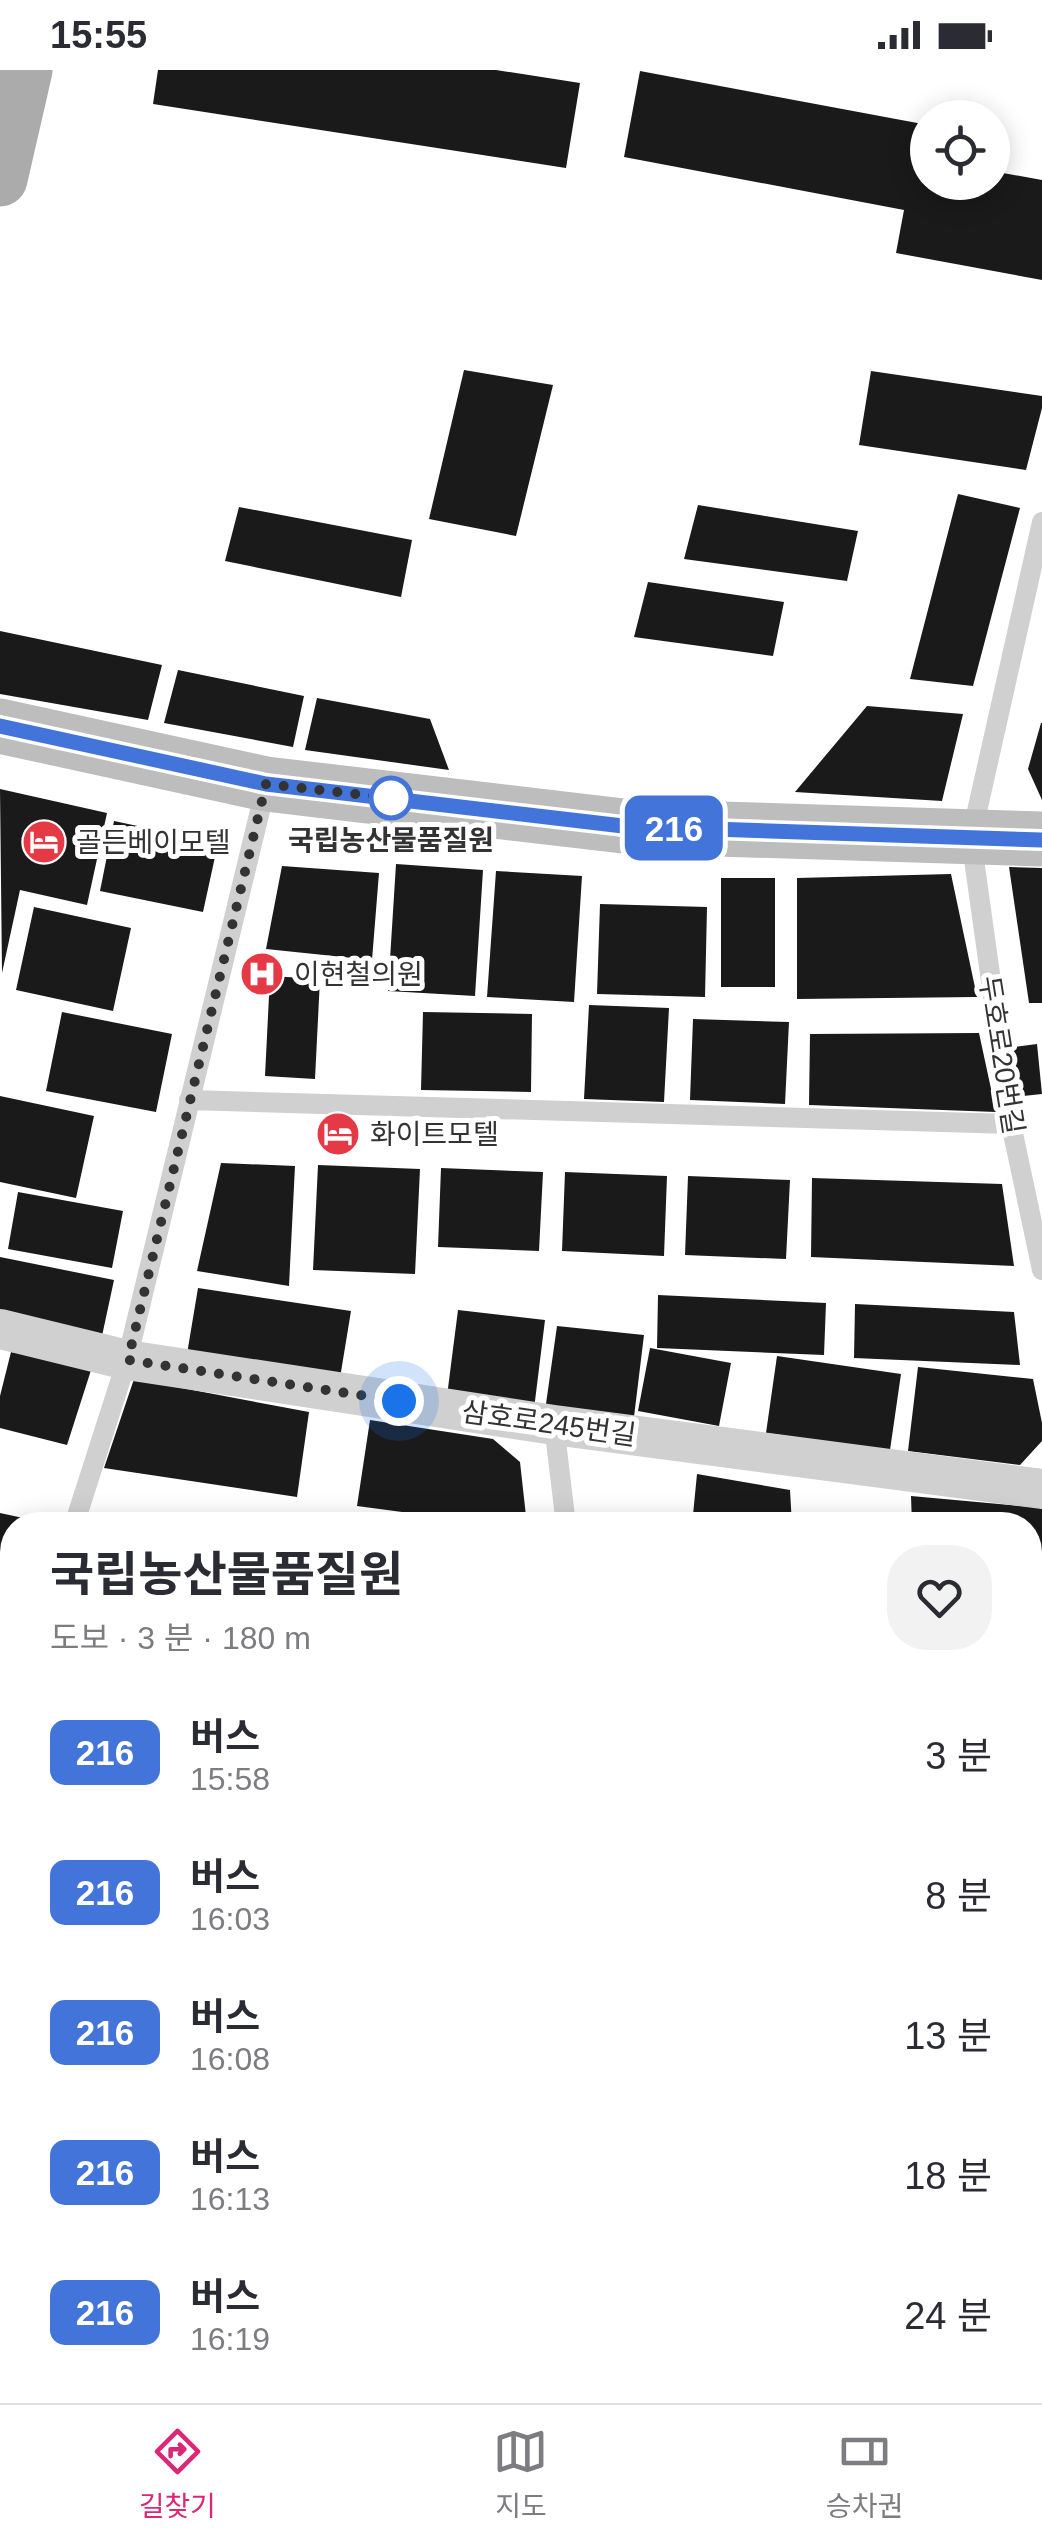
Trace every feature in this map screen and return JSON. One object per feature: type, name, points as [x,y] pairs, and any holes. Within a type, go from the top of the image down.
[{"type":"main road","points":[[0,179],[24,70]]},
{"type":"street","points":[[0,726],[266,784],[623,826],[1042,840]]},
{"type":"street","name":"삼호로245번길","points":[[0,1329],[128,1360],[554,1425],[1042,1489]]},
{"type":"lane","points":[[971,838],[1042,522]]},
{"type":"lane","points":[[78,1512],[128,1360],[266,784]]},
{"type":"lane","name":"두호로20번길","points":[[971,838],[1011,1124],[1042,1270]]},
{"type":"lane","points":[[189,1100],[1011,1124]]},
{"type":"lane","points":[[554,1425],[564,1512]]},
{"type":"building","points":[[158,70],[496,70],[580,83],[566,168],[153,104]]},
{"type":"building","points":[[640,71],[910,122],[910,200],[1010,200],[1010,174],[1042,180],[1042,280],[896,253],[904,210],[624,157]]},
{"type":"building","points":[[464,370],[553,385],[516,536],[429,519]]},
{"type":"building","points":[[871,371],[1042,396],[1026,470],[859,445]]},
{"type":"building","points":[[958,494],[1020,508],[973,686],[910,679]]},
{"type":"building","points":[[698,505],[858,531],[847,581],[684,559]]},
{"type":"building","points":[[239,507],[412,540],[401,597],[225,561]]},
{"type":"building","points":[[648,582],[784,602],[773,656],[634,637]]},
{"type":"building","points":[[0,631],[162,665],[148,720],[0,694]]},
{"type":"building","points":[[178,670],[304,696],[293,747],[164,723]]},
{"type":"building","points":[[317,698],[430,719],[449,770],[305,750]]},
{"type":"building","points":[[867,706],[963,714],[942,801],[795,792]]},
{"type":"building","points":[[1042,723],[1042,800],[1028,769]]},
{"type":"building","points":[[0,789],[107,813],[87,905],[20,890],[2,973]]},
{"type":"building","points":[[114,821],[218,843],[203,912],[100,891]]},
{"type":"building","points":[[396,864],[483,870],[475,996],[388,991]]},
{"type":"building","points":[[282,866],[379,873],[372,960],[266,949]]},
{"type":"building","points":[[1009,867],[1042,868],[1042,1003],[1029,1003]]},
{"type":"building","points":[[496,871],[582,876],[574,1002],[487,997]]},
{"type":"building","points":[[951,874],[977,997],[797,999],[797,878]]},
{"type":"building","points":[[721,878],[775,878],[775,987],[721,987]]},
{"type":"building","points":[[600,904],[707,907],[705,997],[597,994]]},
{"type":"building","points":[[34,907],[131,928],[113,1011],[16,990]]},
{"type":"building","points":[[270,976],[320,979],[315,1079],[265,1076]]},
{"type":"building","points":[[589,1005],[669,1008],[664,1102],[584,1099]]},
{"type":"building","points":[[62,1012],[172,1034],[156,1112],[46,1091]]},
{"type":"building","points":[[423,1012],[532,1014],[531,1092],[421,1090]]},
{"type":"building","points":[[693,1019],[789,1022],[785,1104],[690,1100]]},
{"type":"building","points":[[979,1033],[996,1112],[809,1105],[810,1034]]},
{"type":"building","points":[[1037,1044],[1042,1094],[1013,1097],[1007,1048]]},
{"type":"building","points":[[0,1096],[94,1116],[76,1198],[0,1182]]},
{"type":"building","points":[[221,1163],[295,1166],[289,1286],[197,1271]]},
{"type":"building","points":[[318,1165],[420,1169],[415,1274],[313,1270]]},
{"type":"building","points":[[441,1168],[543,1172],[539,1251],[438,1247]]},
{"type":"building","points":[[565,1172],[667,1176],[664,1256],[562,1251]]},
{"type":"building","points":[[688,1176],[790,1180],[786,1259],[685,1255]]},
{"type":"building","points":[[812,1178],[1002,1184],[1014,1266],[811,1257]]},
{"type":"building","points":[[18,1192],[123,1211],[112,1268],[8,1249]]},
{"type":"building","points":[[0,1257],[114,1280],[102,1336],[0,1315]]},
{"type":"building","points":[[198,1288],[351,1311],[340,1378],[187,1354]]},
{"type":"building","points":[[658,1295],[826,1303],[824,1355],[657,1348]]},
{"type":"building","points":[[855,1304],[1014,1312],[1020,1365],[854,1358]]},
{"type":"building","points":[[458,1310],[545,1320],[534,1409],[447,1396]]},
{"type":"building","points":[[557,1326],[644,1335],[633,1425],[545,1411]]},
{"type":"building","points":[[650,1348],[731,1363],[719,1426],[638,1411]]},
{"type":"building","points":[[11,1352],[93,1364],[67,1445],[0,1428],[0,1396]]},
{"type":"building","points":[[777,1356],[901,1374],[890,1450],[766,1433]]},
{"type":"building","points":[[918,1367],[1033,1379],[1042,1441],[1020,1465],[908,1451]]},
{"type":"building","points":[[134,1379],[309,1412],[297,1497],[104,1468]]},
{"type":"building","points":[[370,1420],[493,1439],[520,1462],[526,1512],[402,1512],[357,1506]]},
{"type":"building","points":[[697,1474],[790,1490],[791,1512],[693,1512]]},
{"type":"building","points":[[911,1496],[1042,1508],[1042,1512],[912,1512]]},
{"type":"bus line","name":"216","points":[[0,726],[266,784],[623,826],[1042,840]]},
{"type":"place","name":"국립농산물품질원","points":[[391,798]]},
{"type":"place","name":"골든베이모텔","points":[[44,842]]},
{"type":"place","name":"이현철의원","points":[[262,974]]},
{"type":"place","name":"화이트모텔","points":[[338,1134]]},
{"type":"route","points":[[391,798],[266,784],[128,1360],[399,1401]]}]
